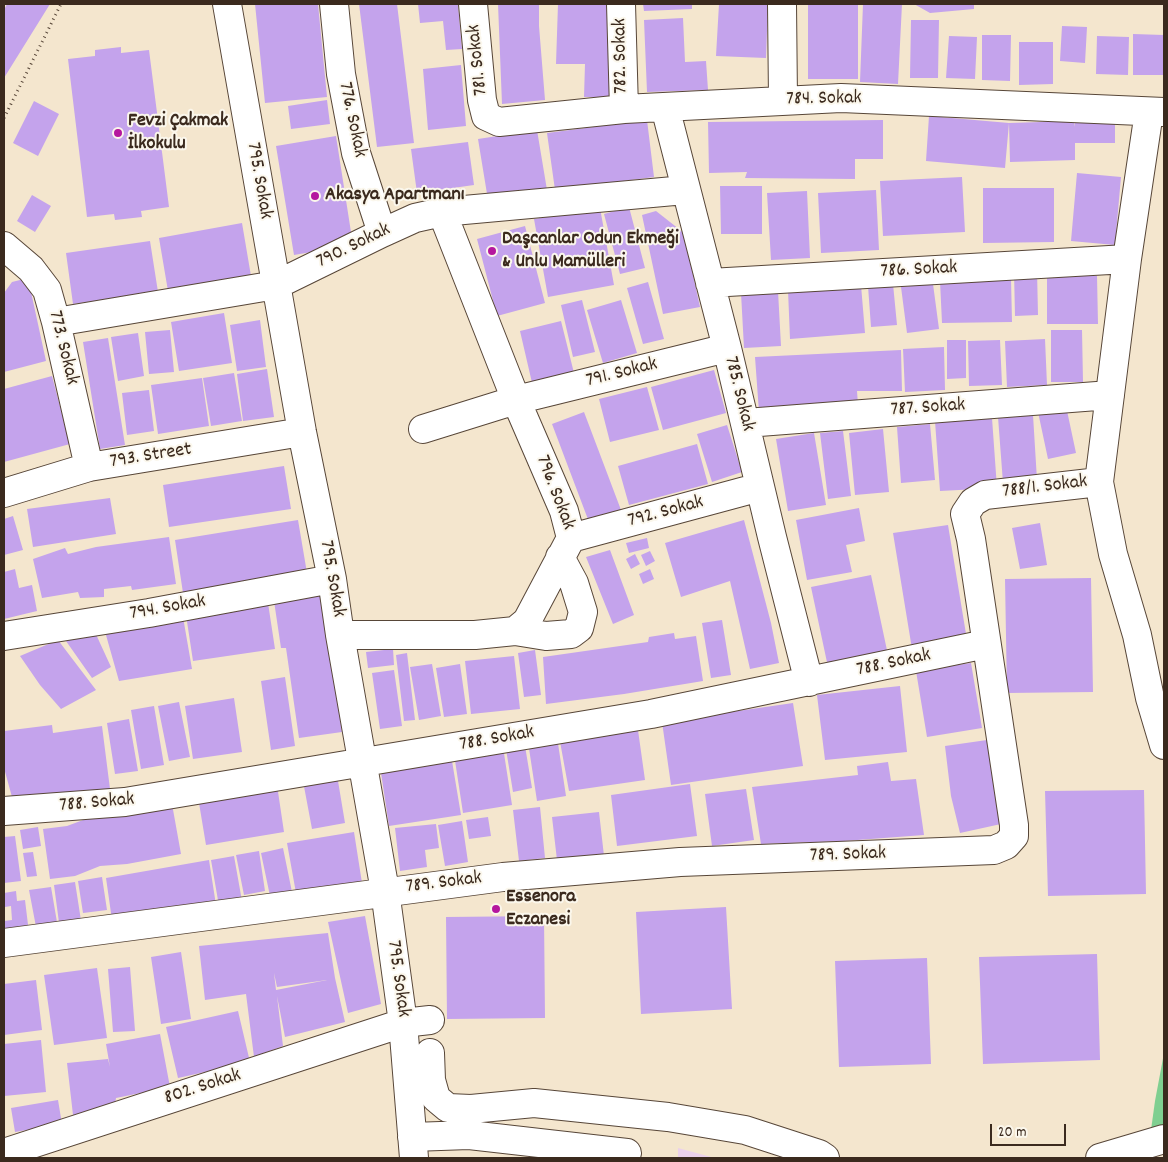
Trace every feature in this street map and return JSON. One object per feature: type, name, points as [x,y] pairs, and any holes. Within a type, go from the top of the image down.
[{"type":"street","name":"795. Sokak","points":[[227,4],[302,432],[332,579],[385,891],[403,1023],[413,1147]]},
{"type":"street","name":"776. Sokak","points":[[334,4],[341,74],[356,153],[382,233]]},
{"type":"street","name":"781. Sokak","points":[[473,4],[482,100],[486,116]]},
{"type":"street","name":"782. Sokak","points":[[621,4],[624,109]]},
{"type":"street","points":[[782,4],[782,100]]},
{"type":"street","name":"784. Sokak","points":[[486,116],[499,122],[624,109],[841,98],[1156,112]]},
{"type":"street","name":"785. Sokak","points":[[665,107],[746,423],[760,487],[809,682]]},
{"type":"street","name":"788/1. Sokak","points":[[1006,845],[1014,836],[1014,825],[965,514],[973,502],[985,495],[1099,482],[1127,259],[1156,112]]},
{"type":"street","name":"790. Sokak","points":[[56,322],[276,285],[415,218],[442,212],[685,190]]},
{"type":"street","name":"796. Sokak","points":[[442,212],[516,400],[564,511],[566,548],[531,614],[515,631]]},
{"type":"street","name":"773. Sokak","points":[[4,246],[31,269],[47,290],[89,467]]},
{"type":"street","name":"786. Sokak","points":[[710,283],[1127,259]]},
{"type":"street","name":"791. Sokak","points":[[423,429],[516,400],[727,348]]},
{"type":"street","name":"787. Sokak","points":[[746,423],[1110,395]]},
{"type":"street","name":"793. Street","points":[[4,493],[89,467],[302,432]]},
{"type":"street","points":[[1099,482],[1113,554],[1137,635],[1150,698],[1164,746]]},
{"type":"street","name":"792. Sokak","points":[[566,548],[760,487]]},
{"type":"street","points":[[340,635],[475,635],[515,631],[546,636],[571,634],[579,628],[583,612],[566,548]]},
{"type":"street","name":"794. Sokak","points":[[4,636],[149,613],[332,579]]},
{"type":"street","name":"788. Sokak","points":[[4,811],[125,802],[651,714],[986,644]]},
{"type":"street","name":"789. Sokak","points":[[4,943],[503,876],[680,862],[994,850],[1006,845]]},
{"type":"street","name":"802. Sokak","points":[[4,1154],[403,1023],[430,1020]]},
{"type":"street","points":[[430,1053],[431,1080],[436,1098],[448,1108],[470,1109],[534,1103],[668,1117],[745,1130],[825,1158]]},
{"type":"street","points":[[413,1147],[469,1134],[627,1153]]},
{"type":"street","points":[[1100,1158],[1164,1139]]},
{"type":"path","points":[[4,118],[61,4]]},
{"type":"shaded area","points":[[678,1148],[715,1158],[678,1158]]},
{"type":"green space","points":[[1164,1053],[1164,1125],[1151,1130],[1155,1101]]},
{"type":"building","points":[[7,4],[50,4],[4,78],[4,10]]},
{"type":"building","points":[[255,4],[318,4],[327,97],[265,103]]},
{"type":"building","points":[[359,4],[397,4],[414,143],[377,147]]},
{"type":"building","points":[[418,4],[458,4],[462,49],[446,50],[443,21],[420,23]]},
{"type":"building","points":[[498,4],[539,4],[545,100],[502,104]]},
{"type":"building","points":[[558,4],[611,4],[609,97],[584,97],[585,64],[556,64]]},
{"type":"building","points":[[643,4],[692,4],[692,9],[644,11]]},
{"type":"building","points":[[719,4],[768,4],[766,58],[716,56]]},
{"type":"building","points":[[808,4],[858,4],[858,79],[808,79]]},
{"type":"building","points":[[863,4],[902,4],[898,84],[860,82]]},
{"type":"building","points":[[914,4],[974,4],[974,9],[930,13]]},
{"type":"building","points":[[683,18],[685,62],[706,61],[708,90],[647,92],[644,20]]},
{"type":"building","points":[[911,20],[939,20],[938,78],[910,78]]},
{"type":"building","points":[[1062,26],[1087,27],[1085,63],[1060,61]]},
{"type":"building","points":[[1133,34],[1164,35],[1164,75],[1133,75]]},
{"type":"building","points":[[982,35],[1011,35],[1010,81],[982,80]]},
{"type":"building","points":[[949,36],[977,37],[975,79],[946,78]]},
{"type":"building","points":[[1097,36],[1129,37],[1128,75],[1096,74]]},
{"type":"building","points":[[1019,42],[1053,42],[1053,84],[1019,85]]},
{"type":"building","name":"Fevzi Çakmak İlkokulu","points":[[121,47],[121,53],[149,50],[169,207],[141,211],[142,217],[115,220],[114,214],[87,217],[68,59],[95,56],[95,50]]},
{"type":"building","points":[[461,65],[466,126],[428,130],[423,69]]},
{"type":"building","points":[[327,100],[330,124],[291,129],[288,106]]},
{"type":"building","points":[[34,101],[59,114],[38,156],[13,143]]},
{"type":"building","points":[[929,116],[1009,123],[1005,168],[926,161]]},
{"type":"building","points":[[1075,117],[1115,118],[1115,143],[1075,143],[1075,160],[1010,162],[1009,123],[1074,121],[1075,127]]},
{"type":"building","points":[[647,120],[654,177],[555,190],[547,133]]},
{"type":"building","points":[[883,120],[883,159],[855,159],[855,179],[745,178],[747,172],[709,173],[708,122]]},
{"type":"building","points":[[537,130],[548,196],[489,206],[478,139]]},
{"type":"building","name":"Akasya Apartmanı","points":[[336,136],[353,245],[294,255],[276,146]]},
{"type":"building","points":[[468,142],[474,185],[417,193],[411,149]]},
{"type":"building","points":[[1077,173],[1121,177],[1115,245],[1071,241]]},
{"type":"building","points":[[962,177],[965,232],[883,236],[880,181]]},
{"type":"building","points":[[720,186],[762,186],[762,234],[721,234]]},
{"type":"building","points":[[983,188],[1054,188],[1054,242],[983,243]]},
{"type":"building","points":[[876,190],[879,250],[821,253],[818,193]]},
{"type":"building","points":[[807,191],[810,258],[771,260],[767,193]]},
{"type":"building","points":[[32,195],[51,206],[35,232],[17,221]]},
{"type":"building","points":[[629,207],[645,268],[620,274],[604,214]]},
{"type":"building","points":[[600,208],[614,285],[548,297],[534,219]]},
{"type":"building","points":[[656,211],[684,233],[700,307],[663,314],[642,215]]},
{"type":"building","points":[[242,223],[251,276],[168,291],[159,238]]},
{"type":"building","points":[[525,226],[545,303],[497,316],[477,239]]},
{"type":"building","points":[[150,241],[158,292],[73,304],[66,253]]},
{"type":"building","points":[[1037,270],[1038,315],[1015,316],[1014,271]]},
{"type":"building","points":[[1047,276],[1097,276],[1098,324],[1047,324]]},
{"type":"building","points":[[28,278],[46,361],[4,372],[4,293],[12,282]]},
{"type":"building","points":[[1011,278],[1012,322],[942,323],[940,281]]},
{"type":"building","points":[[648,282],[664,339],[643,344],[627,288]]},
{"type":"building","points":[[893,284],[897,325],[871,327],[868,286]]},
{"type":"building","points":[[933,284],[939,329],[907,333],[901,287]]},
{"type":"building","points":[[861,285],[865,333],[790,339],[788,290]]},
{"type":"building","points":[[778,291],[781,346],[744,348],[741,293]]},
{"type":"building","points":[[582,300],[595,352],[573,357],[561,305]]},
{"type":"building","points":[[621,300],[637,353],[603,363],[587,310]]},
{"type":"building","points":[[224,313],[232,363],[179,371],[171,322]]},
{"type":"building","points":[[260,320],[266,367],[237,371],[230,325]]},
{"type":"building","points":[[561,321],[575,377],[533,387],[520,331]]},
{"type":"building","points":[[170,330],[174,372],[149,374],[145,332]]},
{"type":"building","points":[[1051,330],[1082,330],[1083,382],[1051,382]]},
{"type":"building","points":[[138,333],[144,376],[118,381],[111,337]]},
{"type":"building","points":[[108,338],[125,445],[100,449],[83,342]]},
{"type":"building","points":[[1045,339],[1047,385],[1007,387],[1005,341]]},
{"type":"building","points":[[947,340],[966,340],[966,378],[947,379]]},
{"type":"building","points":[[1000,340],[1002,385],[969,386],[968,341]]},
{"type":"building","points":[[944,347],[945,390],[905,392],[903,349]]},
{"type":"building","points":[[901,350],[902,391],[857,391],[858,405],[759,412],[755,357]]},
{"type":"building","points":[[267,369],[274,417],[243,421],[237,374]]},
{"type":"building","points":[[714,370],[726,413],[663,430],[651,387]]},
{"type":"building","points":[[234,373],[242,421],[211,426],[203,378]]},
{"type":"building","points":[[52,376],[70,444],[4,462],[4,389]]},
{"type":"building","points":[[202,378],[209,426],[158,434],[151,385]]},
{"type":"building","points":[[647,387],[659,430],[610,442],[599,399]]},
{"type":"building","points":[[149,390],[154,431],[127,435],[122,393]]},
{"type":"building","points":[[1066,406],[1076,453],[1048,459],[1038,412]]},
{"type":"building","points":[[584,412],[621,510],[589,522],[552,424]]},
{"type":"building","points":[[1033,415],[1037,480],[1003,483],[998,417]]},
{"type":"building","points":[[992,418],[997,488],[940,491],[935,421]]},
{"type":"building","points":[[930,424],[935,480],[901,483],[897,427]]},
{"type":"building","points":[[727,425],[742,472],[712,482],[697,434]]},
{"type":"building","points":[[883,429],[889,492],[855,495],[849,433]]},
{"type":"building","points":[[843,431],[851,496],[828,499],[820,433]]},
{"type":"building","points":[[814,433],[826,505],[788,511],[776,439]]},
{"type":"building","points":[[697,444],[708,484],[629,505],[618,466]]},
{"type":"building","points":[[284,466],[291,509],[169,527],[163,485]]},
{"type":"building","points":[[110,498],[116,534],[33,547],[27,509]]},
{"type":"building","points":[[859,508],[865,541],[846,545],[852,572],[807,580],[796,520]]},
{"type":"building","points":[[13,516],[23,550],[4,555],[4,519]]},
{"type":"building","points":[[298,520],[307,573],[183,593],[175,540]]},
{"type":"building","points":[[744,520],[771,623],[779,663],[750,669],[730,581],[681,597],[665,543]]},
{"type":"building","points":[[1040,523],[1047,565],[1020,569],[1012,528]]},
{"type":"building","points":[[948,525],[967,640],[912,649],[893,533]]},
{"type":"building","points":[[169,537],[176,584],[132,590],[131,586],[104,589],[104,597],[80,598],[78,592],[42,598],[33,559],[65,548],[68,554],[96,547]]},
{"type":"building","points":[[647,538],[649,548],[629,553],[626,543]]},
{"type":"building","points":[[610,550],[634,615],[613,624],[586,557]]},
{"type":"building","points":[[650,551],[655,561],[646,566],[641,555]]},
{"type":"building","points":[[635,554],[640,564],[631,569],[626,559]]},
{"type":"building","points":[[15,569],[19,588],[32,585],[37,611],[4,619],[4,572]]},
{"type":"building","points":[[650,569],[654,579],[643,584],[639,574]]},
{"type":"building","points":[[871,575],[888,655],[828,667],[811,587]]},
{"type":"building","points":[[1091,578],[1093,692],[1007,693],[1005,579]]},
{"type":"building","points":[[322,594],[342,732],[299,738],[286,648],[281,648],[274,601]]},
{"type":"building","points":[[268,603],[275,649],[193,661],[186,615]]},
{"type":"building","points":[[183,617],[192,669],[119,681],[104,628]]},
{"type":"building","points":[[722,620],[731,675],[711,678],[702,623]]},
{"type":"building","points":[[94,630],[111,667],[92,678],[66,641]]},
{"type":"building","points":[[674,633],[675,639],[696,636],[703,681],[546,704],[543,657],[648,642],[649,637]]},
{"type":"building","points":[[58,640],[96,690],[61,709],[40,685],[20,656]]},
{"type":"building","points":[[393,649],[394,665],[368,668],[366,652]]},
{"type":"building","points":[[535,650],[541,695],[524,697],[518,653]]},
{"type":"building","points":[[407,653],[415,720],[404,721],[396,655]]},
{"type":"building","points":[[514,656],[520,709],[471,714],[465,661]]},
{"type":"building","points":[[971,663],[982,728],[927,737],[916,671]]},
{"type":"building","points":[[432,664],[441,716],[419,720],[410,667]]},
{"type":"building","points":[[460,664],[467,714],[444,717],[436,668]]},
{"type":"building","points":[[394,670],[402,726],[380,729],[372,673]]},
{"type":"building","points":[[285,677],[295,746],[271,750],[261,681]]},
{"type":"building","points":[[900,686],[907,752],[825,760],[817,695]]},
{"type":"building","points":[[234,698],[242,752],[193,759],[185,706]]},
{"type":"building","points":[[179,702],[190,757],[169,761],[158,706]]},
{"type":"building","points":[[793,703],[803,766],[671,785],[662,722]]},
{"type":"building","points":[[154,706],[164,765],[141,769],[131,710]]},
{"type":"building","points":[[129,719],[138,771],[115,774],[107,723]]},
{"type":"building","points":[[637,723],[645,780],[569,791],[559,736]]},
{"type":"building","points":[[52,725],[53,733],[102,726],[110,789],[12,797],[4,768],[4,731]]},
{"type":"building","points":[[557,737],[566,796],[537,801],[528,742]]},
{"type":"building","points":[[524,740],[532,788],[513,792],[505,743]]},
{"type":"building","points":[[987,740],[1001,824],[960,833],[951,796],[945,746]]},
{"type":"building","points":[[503,747],[512,805],[463,813],[454,754]]},
{"type":"building","points":[[451,755],[461,815],[389,826],[380,766]]},
{"type":"building","points":[[888,762],[891,781],[916,779],[924,835],[844,841],[761,844],[752,787],[858,775],[857,766]]},
{"type":"building","points":[[337,775],[345,823],[312,829],[303,781]]},
{"type":"building","points":[[690,784],[697,836],[617,846],[611,795]]},
{"type":"building","points":[[277,785],[284,832],[206,845],[198,797]]},
{"type":"building","points":[[746,789],[754,840],[712,846],[705,794]]},
{"type":"building","points":[[1144,790],[1146,894],[1048,896],[1045,791]]},
{"type":"building","points":[[172,804],[181,854],[127,864],[100,866],[75,876],[50,879],[43,829],[67,826],[94,816]]},
{"type":"building","points":[[540,807],[545,858],[519,861],[513,810]]},
{"type":"building","points":[[599,812],[604,856],[557,860],[552,817]]},
{"type":"building","points":[[488,817],[491,836],[469,839],[466,820]]},
{"type":"building","points":[[462,821],[468,862],[445,866],[438,825]]},
{"type":"building","points":[[436,824],[439,848],[425,850],[427,867],[400,871],[395,828]]},
{"type":"building","points":[[38,827],[41,846],[23,849],[20,830]]},
{"type":"building","points":[[354,832],[362,883],[296,893],[287,843]]},
{"type":"building","points":[[15,836],[21,881],[4,883],[4,837]]},
{"type":"building","points":[[283,848],[292,892],[270,896],[261,853]]},
{"type":"building","points":[[259,851],[265,891],[244,895],[236,855]]},
{"type":"building","points":[[33,852],[37,876],[27,877],[23,853]]},
{"type":"building","points":[[234,856],[242,901],[219,906],[211,860]]},
{"type":"building","points":[[209,860],[216,905],[166,912],[166,908],[135,912],[112,920],[106,878]]},
{"type":"building","points":[[102,877],[107,910],[83,913],[78,881]]},
{"type":"building","points":[[75,882],[82,927],[60,930],[54,885]]},
{"type":"building","points":[[51,887],[58,928],[37,932],[29,890]]},
{"type":"building","points":[[16,891],[17,901],[25,900],[29,933],[4,936],[4,921],[12,920],[11,906],[5,907],[4,893]]},
{"type":"building","points":[[726,907],[732,1009],[641,1014],[636,912]]},
{"type":"building","points":[[365,916],[381,1004],[348,1013],[328,922]]},
{"type":"building","points":[[544,916],[545,1018],[447,1019],[446,917]]},
{"type":"building","points":[[328,933],[335,978],[345,1022],[285,1037],[277,996],[283,1046],[254,1057],[246,994],[205,1000],[199,946]],"holes":[[[274,973],[277,987],[327,980],[276,990]]]},
{"type":"building","points":[[181,952],[191,1019],[161,1024],[151,957]]},
{"type":"building","points":[[1097,954],[1100,1060],[983,1064],[979,957]]},
{"type":"building","points":[[927,958],[931,1064],[839,1067],[835,961]]},
{"type":"building","points":[[130,967],[135,1031],[113,1032],[108,969]]},
{"type":"building","points":[[97,968],[107,1038],[54,1045],[44,975]]},
{"type":"building","points":[[36,980],[42,1030],[4,1035],[4,984]]},
{"type":"building","points":[[238,1011],[250,1062],[178,1078],[166,1027]]},
{"type":"building","points":[[160,1034],[170,1087],[116,1098],[114,1110],[73,1115],[67,1063],[108,1059],[110,1067],[106,1044]]},
{"type":"building","points":[[41,1040],[46,1092],[4,1096],[4,1044]]},
{"type":"building","points":[[58,1100],[62,1124],[15,1132],[11,1108]]},
{"type":"place","name":"Fevzi Çakmak İlkokulu","points":[[118,133]]},
{"type":"place","name":"Akasya Apartmanı","points":[[315,196]]},
{"type":"place","name":"Daşcanlar Odun Ekmeği & Unlu Mamülleri","points":[[492,251]]},
{"type":"place","name":"Essenora Eczanesi","points":[[496,909]]}]
